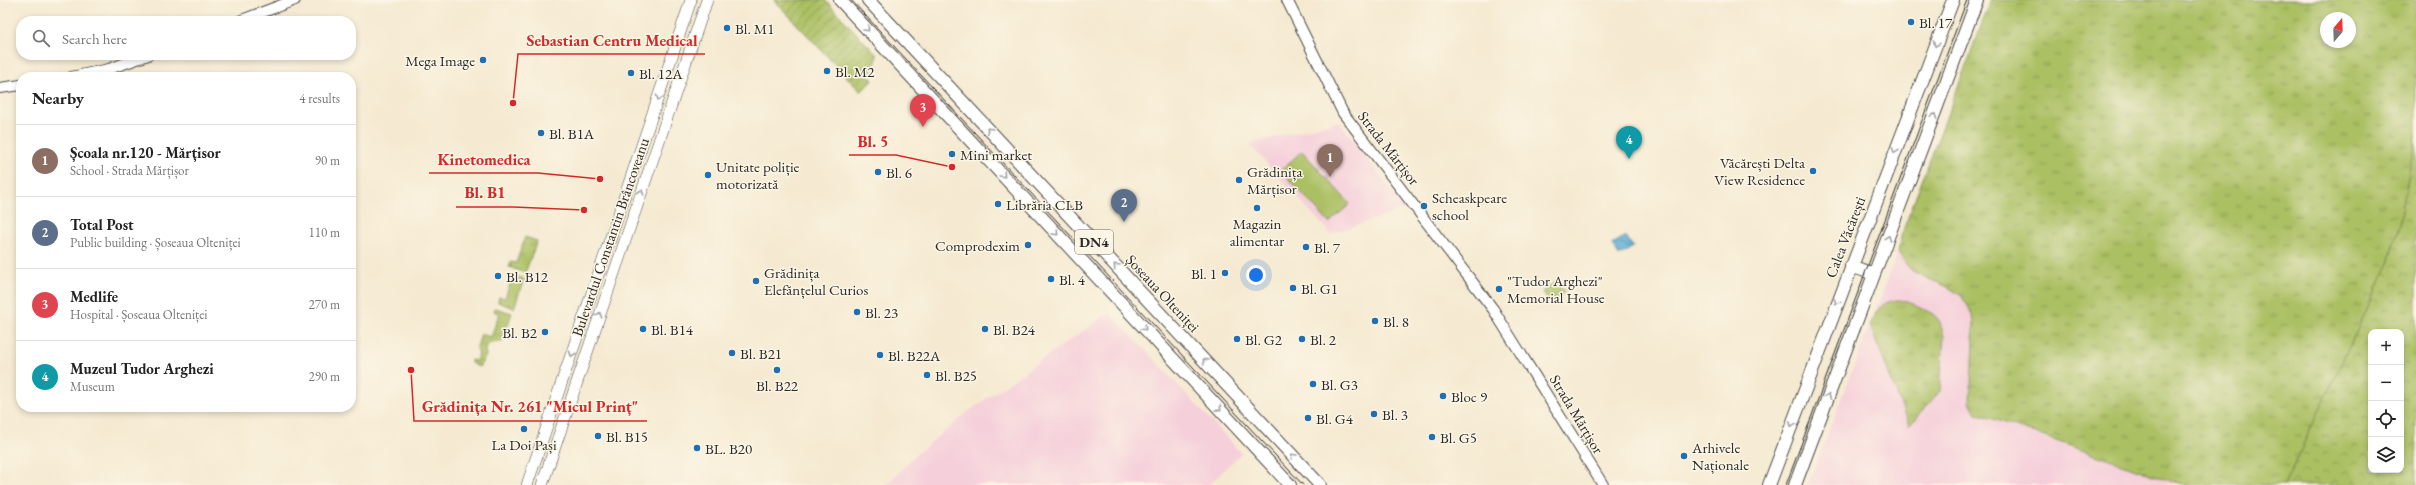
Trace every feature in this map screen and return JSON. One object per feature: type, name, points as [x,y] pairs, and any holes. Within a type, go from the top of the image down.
[{"type":"main road","name":"Bulevardul Constantin Brâncoveanu","points":[[528,485],[691,0]]},
{"type":"main road","name":"Bulevardul Constantin Brâncoveanu","points":[[542,485],[707,0]]},
{"type":"main road","name":"DN4","points":[[840,0],[1290,485]]},
{"type":"main road","name":"Șoseaua Olteniței","points":[[868,0],[1320,485]]},
{"type":"main road","name":"Calea Văcărești","points":[[1769,485],[1953,0]]},
{"type":"main road","points":[[1795,485],[1977,0]]},
{"type":"main road","points":[[1851,266],[1874,274]]},
{"type":"street","points":[[252,16],[295,0]]},
{"type":"street","name":"Strada Mărțișor","points":[[1287,0],[1343,113],[1493,308],[1603,485]]},
{"type":"street","points":[[98,72],[134,60]]},
{"type":"street","points":[[0,88],[16,86]]},
{"type":"shaded area","points":[[1339,121],[1405,209],[1331,234],[1249,144]]},
{"type":"shaded area","points":[[1898,252],[1912,270],[1954,289],[1966,301],[1971,310],[1974,321],[1970,402],[2043,438],[2181,485],[1808,485]]},
{"type":"shaded area","points":[[1110,312],[1241,453],[1209,485],[887,485],[912,458],[973,408]]},
{"type":"green space","points":[[774,0],[825,0],[877,55],[876,62],[868,75],[873,80],[861,92]]},
{"type":"green space","points":[[1991,0],[2416,0],[2416,135],[2400,221],[2390,261],[2284,485],[2181,485],[1976,413],[1970,402],[1974,321],[1969,309],[1958,293],[1913,271],[1898,252],[1902,233]]},
{"type":"green space","points":[[2416,135],[2416,485],[2284,485],[2390,261],[2400,221]]},
{"type":"green space","points":[[1302,151],[1350,204],[1329,223],[1281,170]]},
{"type":"green space","points":[[525,237],[537,241],[525,273],[509,267],[511,262],[516,263]]},
{"type":"green space","points":[[513,275],[524,279],[514,308],[498,302],[499,297],[505,298]]},
{"type":"green space","points":[[1557,281],[1565,292],[1550,303],[1542,292]]},
{"type":"green space","points":[[1898,300],[1908,301],[1934,314],[1940,322],[1944,336],[1940,391],[1909,426],[1870,325],[1877,311],[1883,305],[1887,302]]},
{"type":"green space","points":[[495,308],[512,313],[502,342],[491,342],[485,348],[486,356],[479,367],[471,363],[471,360],[476,361],[479,353],[476,350],[481,334],[491,337],[499,314],[494,311]]},
{"type":"water","points":[[1626,236],[1633,247],[1619,256],[1612,244]]},
{"type":"tram line","points":[[851,0],[1303,485]]},
{"type":"tram line","points":[[1786,485],[1967,0]]},
{"type":"place","name":"Bl. 17","points":[[1911,22]]},
{"type":"place","name":"Bl. M1","points":[[727,28]]},
{"type":"place","name":"Mega Image","points":[[483,60]]},
{"type":"place","name":"Bl. M2","points":[[827,71]]},
{"type":"place","name":"Bl. 12A","points":[[631,73]]},
{"type":"place","name":"Sebastian Centru Medical","points":[[513,103]]},
{"type":"place","name":"Medlife","points":[[923,127]]},
{"type":"place","name":"Bl. B1A","points":[[541,133]]},
{"type":"place","name":"Mini market","points":[[952,154]]},
{"type":"place","name":"Muzeul Tudor Arghezi","points":[[1629,159]]},
{"type":"place","name":"Bl. 5","points":[[952,167]]},
{"type":"place","name":"Văcărești Delta View Residence","points":[[1813,171]]},
{"type":"place","name":"Bl. 6","points":[[878,172]]},
{"type":"place","name":"Unitate poliție motorizată","points":[[708,175]]},
{"type":"place","name":"Școala nr.120 - Mărțisor","points":[[1330,177]]},
{"type":"place","name":"Kinetomedica","points":[[600,179]]},
{"type":"place","name":"Grădinița Mărțisor","points":[[1239,180]]},
{"type":"place","name":"Librăria CLB","points":[[998,204]]},
{"type":"place","name":"Scheaskpeare school","points":[[1424,206]]},
{"type":"place","name":"Magazin alimentar","points":[[1257,208]]},
{"type":"place","name":"Bl. B1","points":[[584,210]]},
{"type":"place","name":"Total Post","points":[[1124,222]]},
{"type":"place","name":"Comprodexim","points":[[1028,245]]},
{"type":"place","name":"Bl. 7","points":[[1306,247]]},
{"type":"place","name":"Bl. 1","points":[[1225,273]]},
{"type":"place","name":"Bl. B12","points":[[498,276]]},
{"type":"place","name":"Bl. 4","points":[[1051,279]]},
{"type":"place","name":"Grădinița Elefănțelul Curios","points":[[756,281]]},
{"type":"place","name":"Bl. G1","points":[[1293,288]]},
{"type":"place","name":"\"Tudor Arghezi\" Memorial House","points":[[1499,289]]},
{"type":"place","name":"Bl. 23","points":[[857,312]]},
{"type":"place","name":"Bl. 8","points":[[1375,321]]},
{"type":"place","name":"Bl. B14","points":[[643,329]]},
{"type":"place","name":"Bl. B24","points":[[985,329]]},
{"type":"place","name":"Bl. B2","points":[[545,332]]},
{"type":"place","name":"Bl. G2","points":[[1237,339]]},
{"type":"place","name":"Bl. 2","points":[[1302,339]]},
{"type":"place","name":"Bl. B21","points":[[732,353]]},
{"type":"place","name":"Bl. B22A","points":[[880,355]]},
{"type":"place","name":"Grădinița Nr. 261 \"Micul Prinț\"","points":[[411,370]]},
{"type":"place","name":"Bl. B22","points":[[777,370]]},
{"type":"place","name":"Bl. B25","points":[[927,375]]},
{"type":"place","name":"Bl. G3","points":[[1313,384]]},
{"type":"place","name":"Bloc 9","points":[[1443,396]]},
{"type":"place","name":"Bl. 3","points":[[1374,414]]},
{"type":"place","name":"Bl. G4","points":[[1308,418]]},
{"type":"place","name":"La Doi Pași","points":[[524,429]]},
{"type":"place","name":"Bl. B15","points":[[598,436]]},
{"type":"place","name":"Bl. G5","points":[[1432,437]]},
{"type":"place","name":"BL. B20","points":[[697,448]]},
{"type":"place","name":"Arhivele Naționale","points":[[1684,456]]}]
